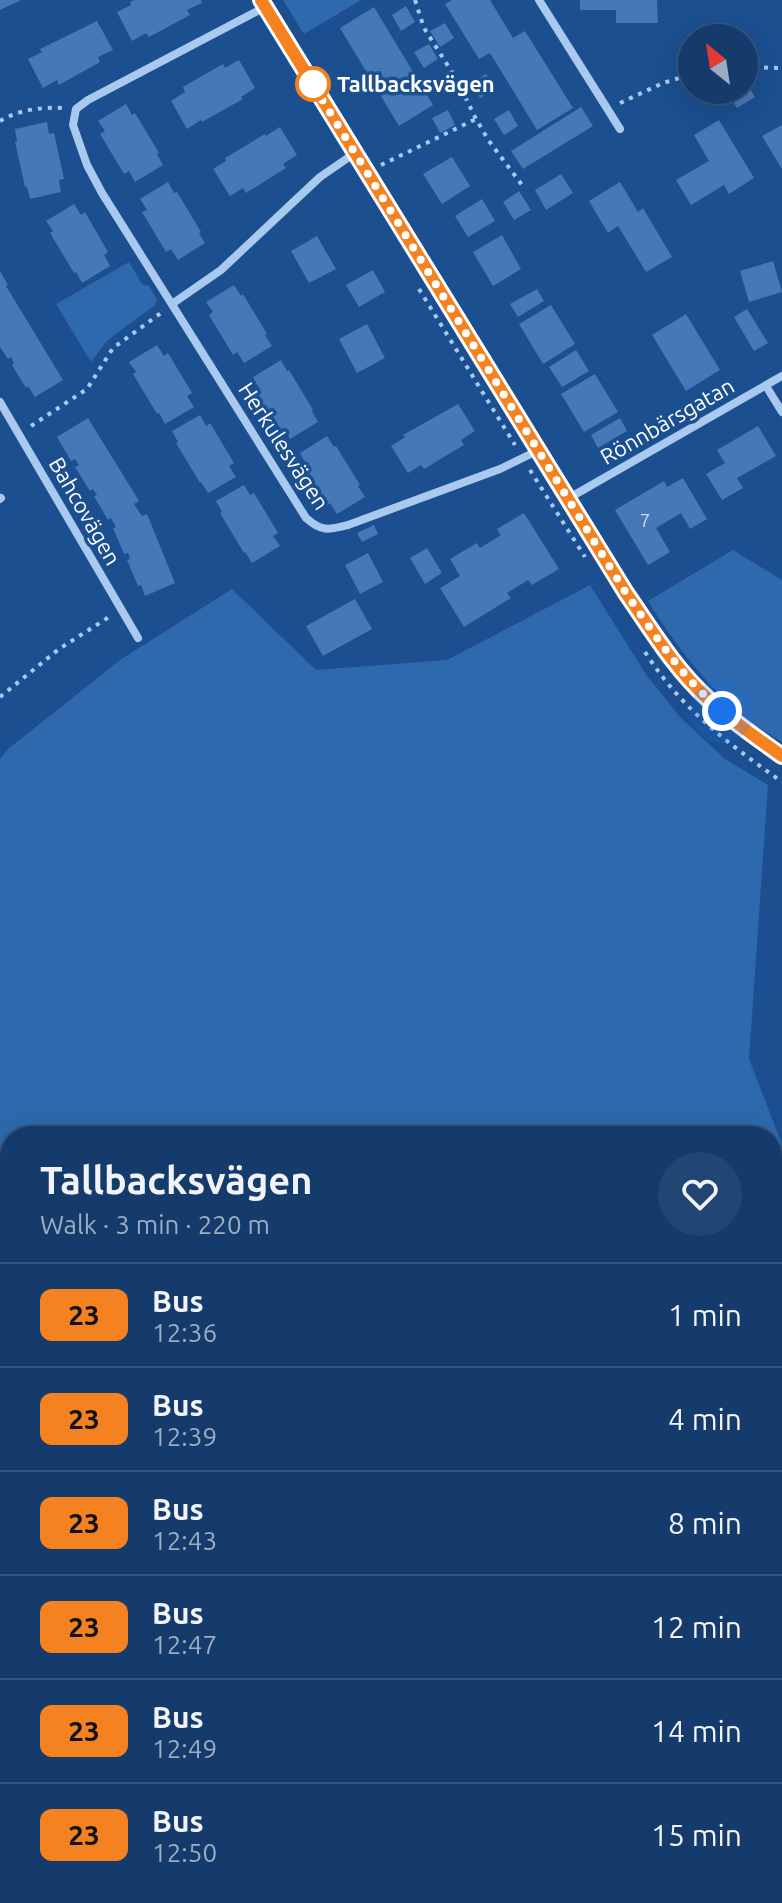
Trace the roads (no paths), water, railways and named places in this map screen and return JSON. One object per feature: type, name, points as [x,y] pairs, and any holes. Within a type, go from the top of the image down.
[{"type":"street","points":[[539,0],[620,129]]},
{"type":"street","points":[[263,3],[626,593],[672,659],[705,696],[782,755]]},
{"type":"street","name":"Herkulesvägen","points":[[263,3],[76,109],[73,125],[87,165],[102,193],[306,518],[317,528],[330,530],[348,525],[500,469],[539,450]]},
{"type":"street","points":[[172,304],[221,270],[320,177],[355,153]]},
{"type":"street","name":"Rönnbärsgatan","points":[[569,498],[782,376]]},
{"type":"street","points":[[766,386],[782,412]]},
{"type":"street","name":"Bahcovägen","points":[[0,402],[138,638]]},
{"type":"place","name":"Tallbacksvägen","points":[[313,84]]}]
